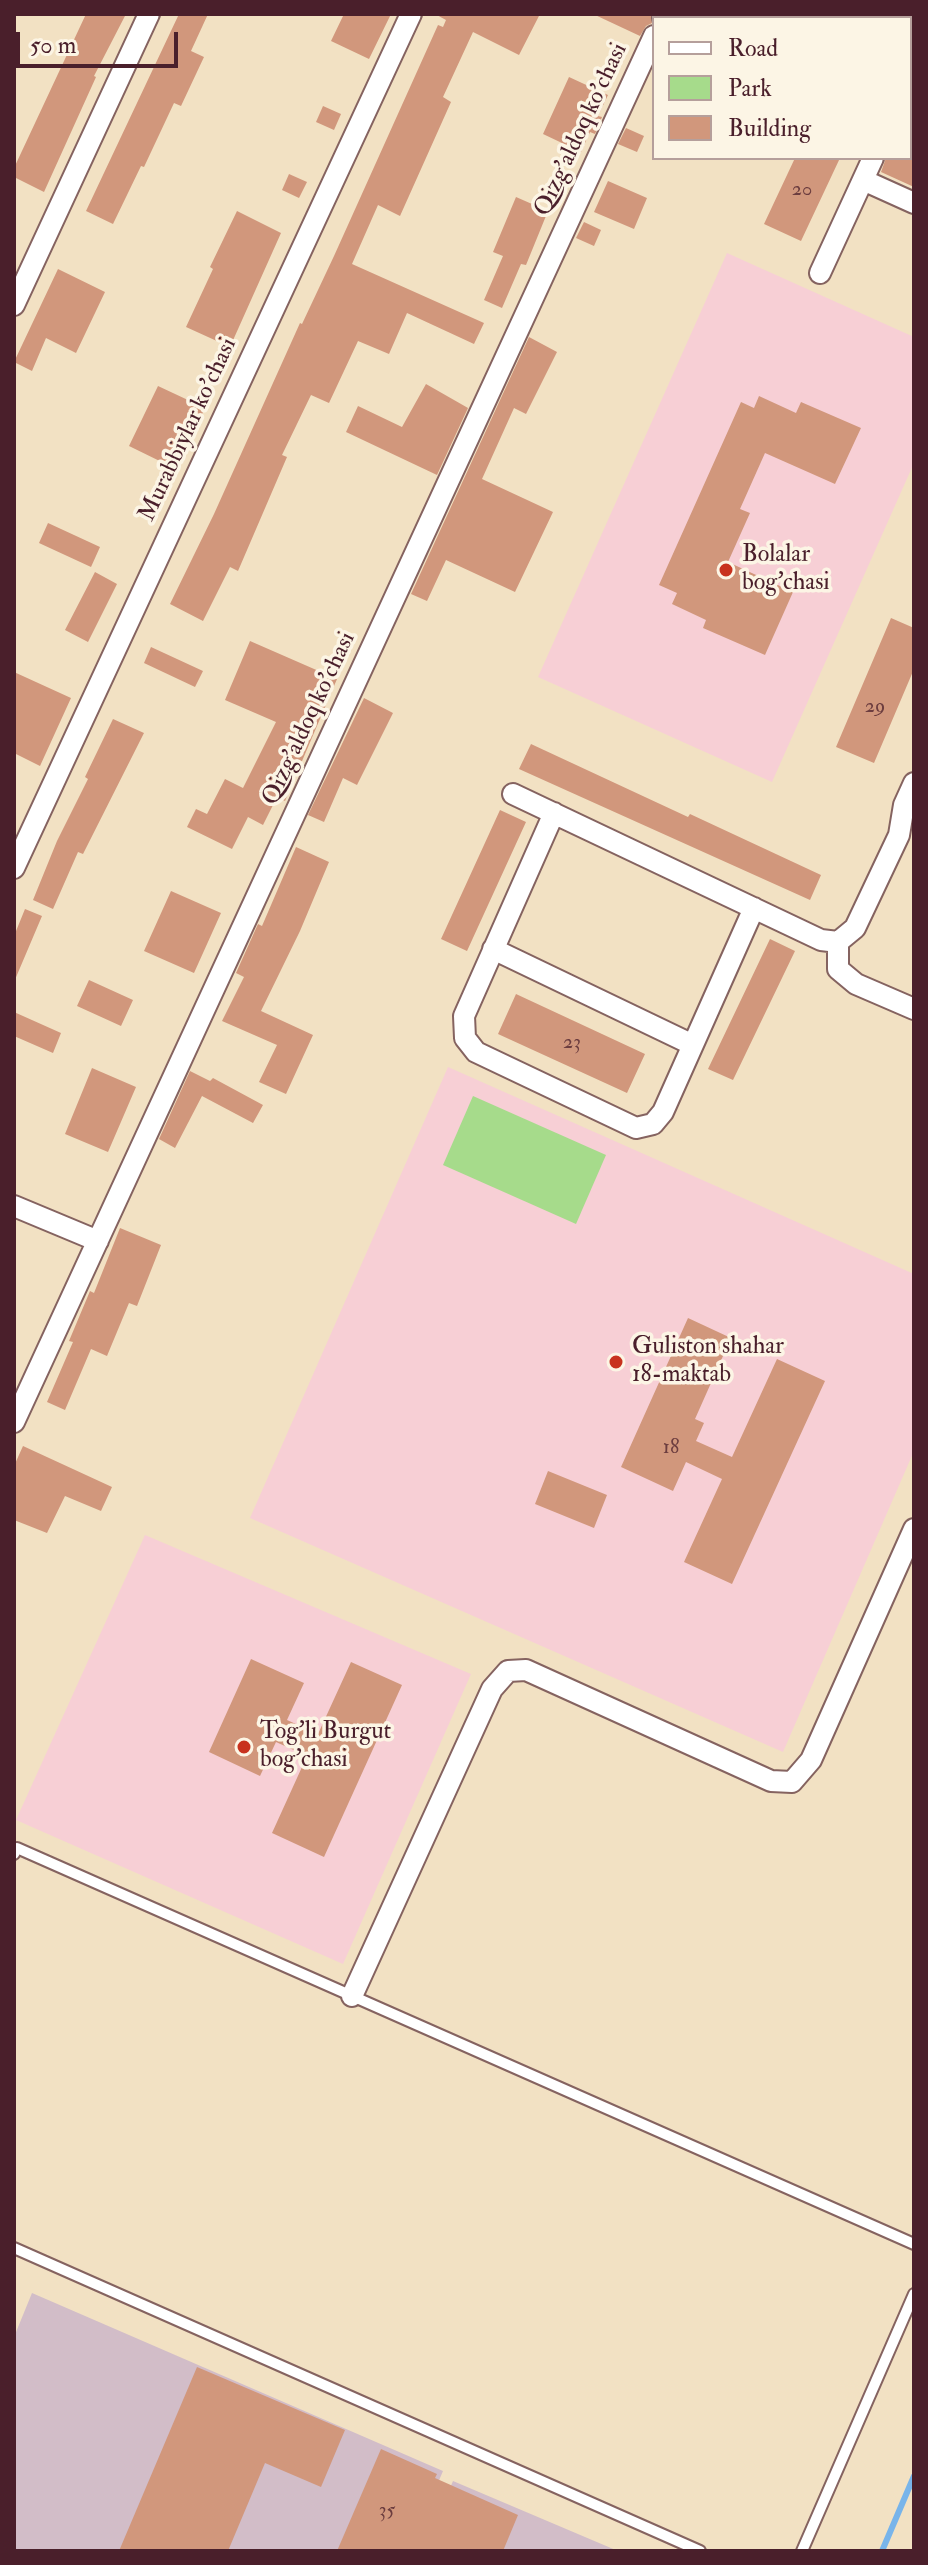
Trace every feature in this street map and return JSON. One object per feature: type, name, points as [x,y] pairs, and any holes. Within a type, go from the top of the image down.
[{"type":"street","points":[[14,305],[149,14]]},
{"type":"street","name":"Murabbiylar ko'chasi","points":[[14,868],[411,14]]},
{"type":"street","name":"Qizg'aldoq ko'chasi","points":[[14,1422],[652,40]]},
{"type":"street","points":[[820,273],[872,160]]},
{"type":"street","points":[[863,180],[914,203]]},
{"type":"street","points":[[513,794],[821,940],[838,942],[855,928],[906,838],[904,805],[914,783]]},
{"type":"street","points":[[554,813],[464,1016],[465,1038],[476,1052],[502,1065],[636,1128],[653,1124],[663,1112],[754,908]]},
{"type":"street","points":[[838,942],[838,969],[856,984],[914,1009]]},
{"type":"street","points":[[493,949],[691,1044]]},
{"type":"street","points":[[14,1206],[98,1241]]},
{"type":"street","points":[[352,1996],[492,1689],[508,1671],[526,1670],[771,1781],[792,1782],[811,1760],[914,1529]]},
{"type":"lane","points":[[14,1854],[17,1848],[914,2244]]},
{"type":"lane","points":[[14,2248],[700,2551]]},
{"type":"lane","points":[[802,2551],[914,2294]]},
{"type":"shaded area","name":"Bolalar bog'chasi","points":[[727,253],[914,337],[914,463],[772,782],[538,677]]},
{"type":"shaded area","name":"Guliston shahar 18-maktab","points":[[448,1067],[914,1274],[914,1451],[783,1752],[250,1518]]},
{"type":"shaded area","name":"Tog'li Burgut bog'chasi","points":[[145,1535],[471,1674],[343,1964],[16,1820]]},
{"type":"shaded area","points":[[32,2293],[443,2471],[409,2551],[14,2551],[14,2337]]},
{"type":"shaded area","points":[[453,2481],[618,2551],[423,2551]]},
{"type":"green space","points":[[473,1096],[606,1155],[576,1224],[443,1165]]},
{"type":"building","points":[[86,14],[126,14],[94,76],[44,192],[14,177],[14,168]]},
{"type":"building","points":[[179,14],[208,14],[191,51],[204,57],[181,106],[174,103],[113,224],[86,211]]},
{"type":"building","points":[[344,14],[391,14],[369,59],[331,41]]},
{"type":"building","points":[[435,14],[540,14],[519,55],[473,32],[443,97],[451,102],[400,216],[378,205],[352,264],[484,323],[474,344],[407,313],[389,354],[358,341],[329,403],[311,395],[282,455],[287,457],[238,571],[230,567],[203,621],[170,604],[334,256],[438,25],[443,27],[446,20]]},
{"type":"building","points":[[593,14],[651,14],[652,23],[640,36]]},
{"type":"building","points":[[569,77],[608,95],[598,116],[602,117],[595,134],[590,132],[581,152],[543,134]]},
{"type":"building","points":[[323,106],[341,114],[334,130],[316,122]]},
{"type":"building","points":[[626,128],[644,136],[637,152],[618,144]]},
{"type":"building","points":[[914,158],[914,187],[881,172],[885,160]]},
{"type":"building","points":[[794,160],[839,160],[801,241],[764,224]]},
{"type":"building","points":[[289,174],[307,182],[299,198],[282,190]]},
{"type":"building","points":[[608,181],[647,198],[634,229],[594,212]]},
{"type":"building","points":[[516,197],[548,211],[526,265],[521,264],[502,308],[484,300],[503,256],[493,252]]},
{"type":"building","points":[[237,211],[281,233],[230,347],[186,327]]},
{"type":"building","points":[[584,222],[601,230],[594,246],[576,238]]},
{"type":"building","points":[[58,269],[105,292],[76,353],[46,338],[32,371],[14,362]]},
{"type":"building","points":[[529,337],[557,352],[526,414],[514,408],[482,479],[553,512],[515,592],[446,560],[427,601],[411,594]]},
{"type":"building","points":[[426,384],[468,408],[437,475],[346,432],[358,406],[402,427]]},
{"type":"building","points":[[158,386],[205,408],[176,469],[129,446]]},
{"type":"building","points":[[759,396],[796,413],[801,402],[861,428],[835,484],[765,453],[740,509],[750,513],[728,562],[793,592],[765,655],[703,628],[706,620],[672,604],[677,593],[659,585],[741,402],[754,408]]},
{"type":"building","points":[[48,523],[100,547],[91,567],[39,543]]},
{"type":"building","points":[[95,572],[117,584],[88,642],[65,630]]},
{"type":"building","points":[[891,618],[914,628],[914,669],[874,763],[836,747]]},
{"type":"building","points":[[250,641],[337,679],[285,801],[277,797],[263,825],[248,817],[232,849],[187,827],[196,809],[207,814],[225,779],[243,788],[276,722],[225,700]]},
{"type":"building","points":[[151,647],[203,671],[195,687],[144,663]]},
{"type":"building","points":[[14,672],[71,698],[40,766],[14,753]]},
{"type":"building","points":[[364,698],[393,713],[357,785],[343,778],[324,822],[308,815]]},
{"type":"building","points":[[113,719],[144,733],[83,854],[78,852],[53,909],[33,900]]},
{"type":"building","points":[[531,744],[821,875],[810,900],[519,769]]},
{"type":"building","points":[[500,810],[526,822],[467,951],[441,939]]},
{"type":"building","points":[[296,847],[329,862],[261,1011],[313,1035],[286,1094],[259,1082],[277,1045],[222,1021],[244,977],[236,973],[258,924],[262,926]]},
{"type":"building","points":[[171,891],[221,913],[194,973],[144,951]]},
{"type":"building","points":[[25,909],[42,916],[14,982],[14,936]]},
{"type":"building","points":[[770,939],[795,951],[733,1080],[708,1069]]},
{"type":"building","points":[[89,980],[133,1000],[121,1026],[77,1006]]},
{"type":"building","points":[[516,994],[645,1054],[627,1093],[498,1034]]},
{"type":"building","points":[[14,1012],[61,1033],[53,1053],[14,1036]]},
{"type":"building","points":[[92,1068],[136,1087],[108,1152],[65,1134]]},
{"type":"building","points":[[190,1071],[210,1081],[213,1078],[263,1105],[253,1123],[202,1096],[175,1148],[159,1139]]},
{"type":"building","points":[[120,1228],[161,1245],[137,1306],[129,1303],[107,1356],[91,1349],[65,1410],[47,1402],[73,1342],[69,1341],[90,1291],[94,1293]]},
{"type":"building","points":[[688,1318],[731,1338],[695,1419],[704,1423],[696,1441],[732,1457],[777,1359],[825,1381],[732,1584],[684,1562],[722,1479],[686,1462],[673,1491],[621,1467]]},
{"type":"building","points":[[23,1446],[112,1487],[101,1511],[65,1496],[47,1533],[14,1520],[14,1466]]},
{"type":"building","points":[[548,1471],[607,1495],[594,1528],[535,1504]]},
{"type":"building","points":[[251,1659],[304,1683],[287,1720],[318,1734],[351,1662],[402,1685],[324,1857],[272,1833],[307,1756],[276,1742],[260,1776],[209,1752]]},
{"type":"building","points":[[197,2367],[345,2430],[321,2487],[265,2463],[228,2551],[119,2551]]},
{"type":"building","points":[[381,2449],[437,2474],[435,2478],[518,2515],[503,2551],[337,2551]]},
{"type":"waterway","points":[[882,2551],[914,2476]]},
{"type":"place","name":"Bolalar bog'chasi","points":[[726,570]]},
{"type":"place","name":"Guliston shahar 18-maktab","points":[[616,1362]]},
{"type":"place","name":"Tog'li Burgut bog'chasi","points":[[244,1747]]}]
